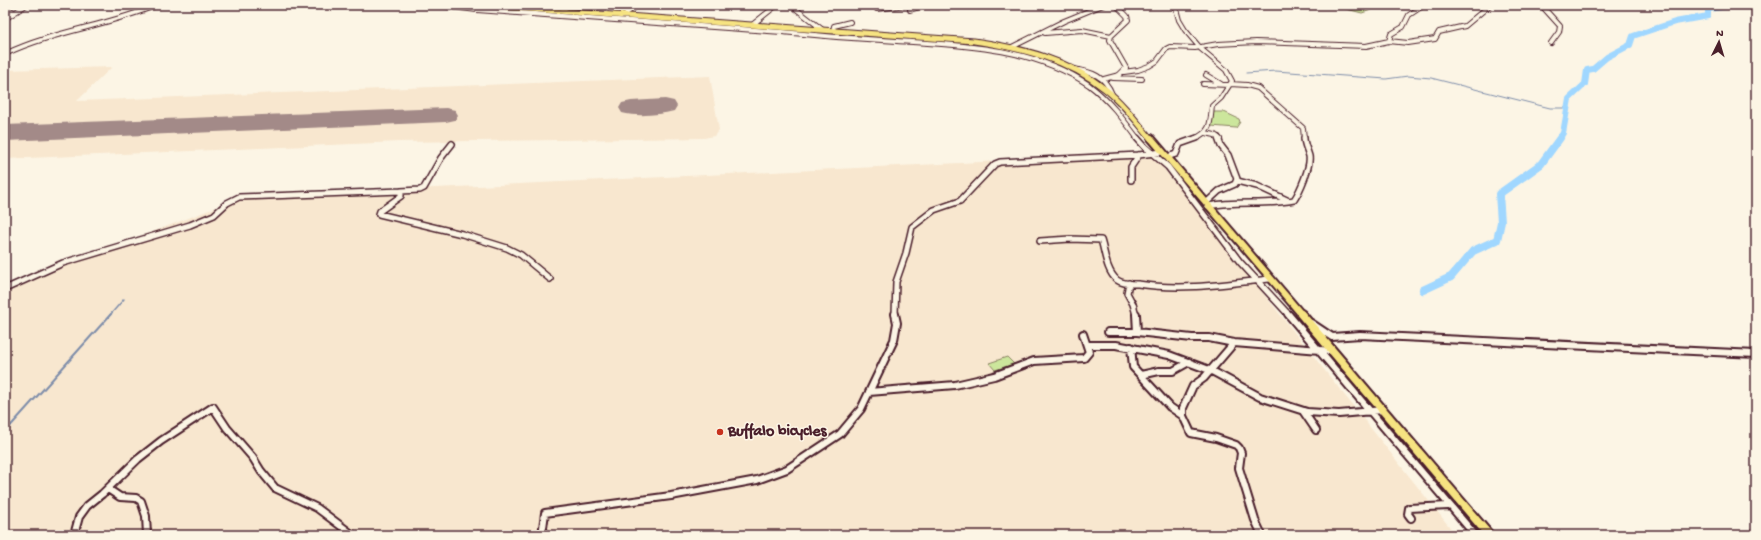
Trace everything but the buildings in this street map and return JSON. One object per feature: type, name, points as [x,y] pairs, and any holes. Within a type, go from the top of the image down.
[{"type":"main road","points":[[474,5],[525,7],[621,16],[744,24],[751,27],[823,30],[959,40],[1012,47],[1044,57],[1093,79],[1112,94],[1165,155],[1304,320],[1489,535]]},
{"type":"street","points":[[5,19],[26,5]]},
{"type":"street","points":[[5,54],[22,46],[80,28],[135,14],[157,5]]},
{"type":"street","points":[[436,5],[477,10],[751,27],[829,37],[960,45],[1029,57],[1066,72],[1090,86],[1116,111],[1152,154],[1168,167],[1240,262],[1258,280],[1475,535]]},
{"type":"street","points":[[560,11],[568,5]]},
{"type":"street","points":[[621,16],[639,5]]},
{"type":"street","points":[[751,27],[777,5]]},
{"type":"street","points":[[791,5],[823,30]]},
{"type":"street","points":[[877,9],[905,5]]},
{"type":"street","points":[[910,10],[926,5]]},
{"type":"street","points":[[1012,47],[1104,5]]},
{"type":"street","points":[[1116,5],[1127,16],[1128,20],[1111,36],[1110,40],[1125,65],[1126,68],[1124,72]]},
{"type":"street","points":[[542,535],[545,513],[671,496],[757,480],[787,469],[840,434],[861,409],[894,340],[897,323],[896,282],[906,253],[910,229],[934,210],[960,201],[997,163],[1152,154],[1176,155],[1180,150],[1180,144],[1206,133],[1210,127],[1212,106],[1221,98],[1232,81],[1228,74],[1200,48],[1182,25],[1175,5]]},
{"type":"street","points":[[1389,41],[1391,34],[1403,27],[1408,15],[1424,5]]},
{"type":"street","points":[[1112,78],[1124,72],[1146,69],[1156,62],[1166,48],[1200,48],[1211,45],[1250,42],[1318,43],[1350,46],[1374,45],[1389,41],[1408,43],[1435,38],[1439,32],[1465,26],[1469,20],[1478,17],[1490,5],[1494,5]]},
{"type":"street","points":[[1541,5],[1560,26],[1558,34],[1551,43]]},
{"type":"street","points":[[5,8],[15,12]]},
{"type":"street","points":[[833,31],[834,26],[850,22]]},
{"type":"street","points":[[1038,34],[1076,30],[1111,36]]},
{"type":"street","points":[[1073,69],[1090,72],[1104,79],[1112,94]]},
{"type":"street","points":[[1206,75],[1221,84]]},
{"type":"street","points":[[1104,79],[1142,79]]},
{"type":"street","points":[[1203,84],[1247,84],[1258,88],[1304,130],[1304,144],[1309,157],[1305,177],[1295,199],[1288,201],[1225,202],[1207,204]]},
{"type":"street","points":[[1206,133],[1215,135],[1220,140],[1221,146],[1228,155],[1237,176],[1237,182]]},
{"type":"street","points":[[5,289],[64,263],[196,223],[214,215],[227,203],[239,197],[420,190],[424,188],[441,158],[452,144]]},
{"type":"street","points":[[1131,180],[1131,167],[1138,155]]},
{"type":"street","points":[[1207,204],[1219,192],[1237,182],[1257,186],[1288,201]]},
{"type":"street","points":[[401,191],[401,196],[384,208],[379,214],[462,234],[507,248],[517,252],[550,279]]},
{"type":"street","points":[[1040,240],[1101,240],[1113,276],[1119,281],[1153,288],[1176,288],[1270,279]]},
{"type":"street","points":[[1129,283],[1127,293],[1135,306],[1138,318],[1137,332]]},
{"type":"street","points":[[1304,320],[1332,337]]},
{"type":"street","points":[[1108,332],[1137,332],[1192,338],[1208,338],[1234,343],[1332,351]]},
{"type":"street","points":[[869,392],[920,389],[955,384],[994,376],[1034,361],[1084,358],[1089,352],[1088,344],[1083,334]]},
{"type":"street","points":[[1321,338],[1360,335],[1756,354]]},
{"type":"street","points":[[1234,343],[1204,378],[1193,386],[1183,408],[1183,416],[1191,433],[1223,440],[1240,448],[1241,453],[1239,468],[1255,520],[1262,535]]},
{"type":"street","points":[[1088,344],[1131,347],[1159,352],[1211,370],[1258,397],[1314,413],[1370,412],[1383,410]]},
{"type":"street","points":[[1131,347],[1133,367],[1170,407],[1183,416]]},
{"type":"street","points":[[1141,375],[1159,371],[1173,371],[1189,362]]},
{"type":"street","points":[[74,535],[82,511],[108,489],[138,460],[162,441],[213,407],[227,428],[253,458],[261,471],[275,488],[317,508],[353,535]]},
{"type":"street","points":[[1300,409],[1308,415],[1310,424],[1316,430]]},
{"type":"street","points":[[108,489],[118,496],[137,498],[139,500],[146,516],[149,529],[147,535]]},
{"type":"street","points":[[1411,518],[1408,514],[1409,508],[1448,506]]},
{"type":"shaded area","points":[[112,67],[77,101],[710,76],[719,130],[714,136],[704,138],[399,142],[5,159],[5,70]]},
{"type":"shaded area","points":[[1152,154],[1456,535],[5,535],[5,289],[243,197]]},
{"type":"green space","points":[[1331,5],[1379,5],[1377,8],[1362,13]]},
{"type":"green space","points":[[1213,112],[1224,112],[1239,119],[1240,122],[1236,128],[1211,126]]},
{"type":"green space","points":[[1007,357],[1014,364],[995,370],[989,363]]},
{"type":"waterway","points":[[1559,139],[1563,133],[1569,99],[1585,84],[1587,70],[1593,69],[1607,57],[1630,45],[1633,36],[1675,22],[1708,16],[1708,9],[1735,5],[1756,6]]},
{"type":"waterway","points":[[1246,73],[1276,71],[1386,79],[1408,76],[1431,78],[1550,108],[1566,108]]},
{"type":"waterway","points":[[1423,290],[1451,277],[1473,251],[1497,240],[1501,222],[1499,194],[1541,164],[1560,138]]},
{"type":"waterway","points":[[110,315],[124,299]]},
{"type":"waterway","points":[[5,432],[111,314]]},
{"type":"runway","points":[[631,108],[665,106]]},
{"type":"runway","points":[[5,133],[446,115]]},
{"type":"place","name":"Buffalo bicycles","points":[[720,432]]}]
